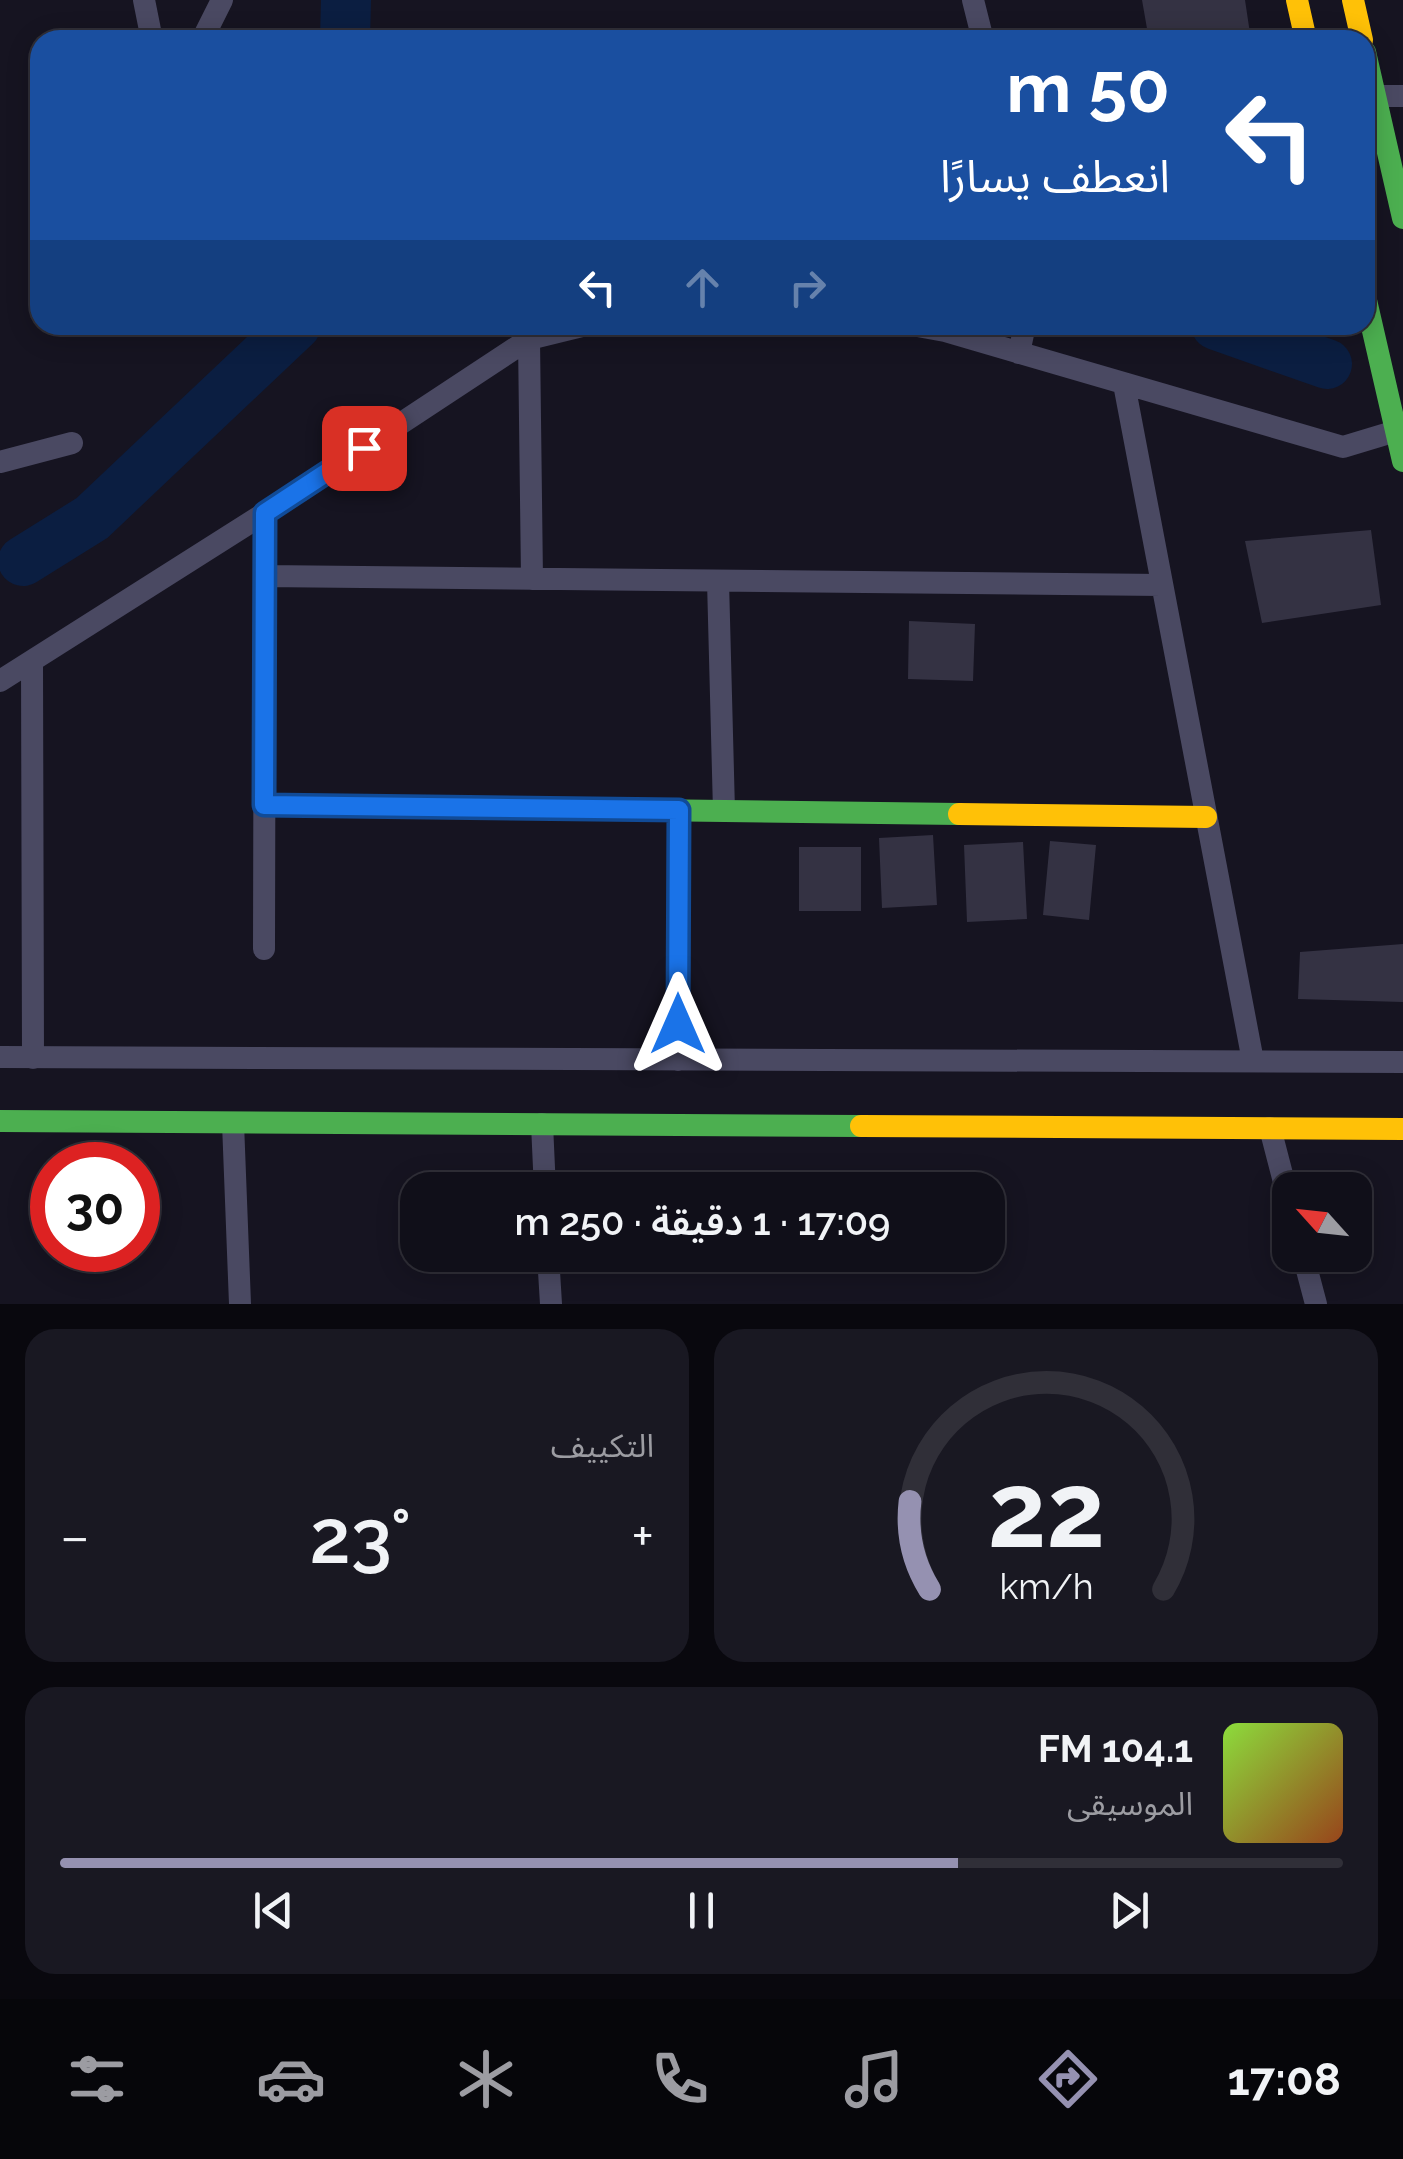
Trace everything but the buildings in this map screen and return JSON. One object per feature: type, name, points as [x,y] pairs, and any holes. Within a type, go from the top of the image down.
[{"type":"street","points":[[144,0],[150,30]]},
{"type":"street","points":[[207,30],[222,0]]},
{"type":"street","points":[[973,0],[980,30]]},
{"type":"street","points":[[1297,0],[1304,30]]},
{"type":"street","points":[[1353,0],[1360,30]]},
{"type":"street","points":[[1403,96],[1375,96],[1403,218]]},
{"type":"street","points":[[0,681],[529,339],[545,335]]},
{"type":"street","points":[[950,335],[1342,447],[1396,431]]},
{"type":"street","points":[[1019,353],[1023,335]]},
{"type":"street","points":[[1374,335],[1403,461]]},
{"type":"street","points":[[529,339],[532,579]]},
{"type":"street","points":[[1124,384],[1252,1062]]},
{"type":"street","points":[[0,462],[72,443]]},
{"type":"street","points":[[264,949],[265,513]]},
{"type":"street","points":[[264,576],[1162,586]]},
{"type":"street","points":[[718,581],[724,811]]},
{"type":"street","points":[[32,661],[32,1058]]},
{"type":"street","points":[[264,805],[1206,817]]},
{"type":"street","points":[[678,1060],[679,810]]},
{"type":"street","points":[[0,1058],[1403,1062]]},
{"type":"street","points":[[0,1122],[1403,1129]]},
{"type":"street","points":[[233,1123],[240,1304]]},
{"type":"street","points":[[542,1124],[545,1172]]},
{"type":"street","points":[[1270,1128],[1281,1172]]},
{"type":"street","points":[[549,1272],[551,1304]]},
{"type":"street","points":[[1308,1272],[1316,1304]]},
{"type":"waterway","points":[[345,30],[346,0]]},
{"type":"waterway","points":[[23,561],[92,518],[285,335]]},
{"type":"waterway","points":[[1244,335],[1327,364]]},
{"type":"traffic: fast","points":[[1375,96],[1403,218]]},
{"type":"traffic: fast","points":[[1374,335],[1403,461]]},
{"type":"traffic: fast","points":[[264,805],[959,814]]},
{"type":"traffic: fast","points":[[0,1121],[861,1126]]},
{"type":"traffic: slow","points":[[1297,0],[1304,30]]},
{"type":"traffic: slow","points":[[1353,0],[1360,30]]},
{"type":"traffic: slow","points":[[959,814],[1206,817]]},
{"type":"traffic: slow","points":[[861,1126],[1403,1129]]},
{"type":"route","points":[[364,448],[265,513],[264,805],[679,810],[678,1024]]}]
